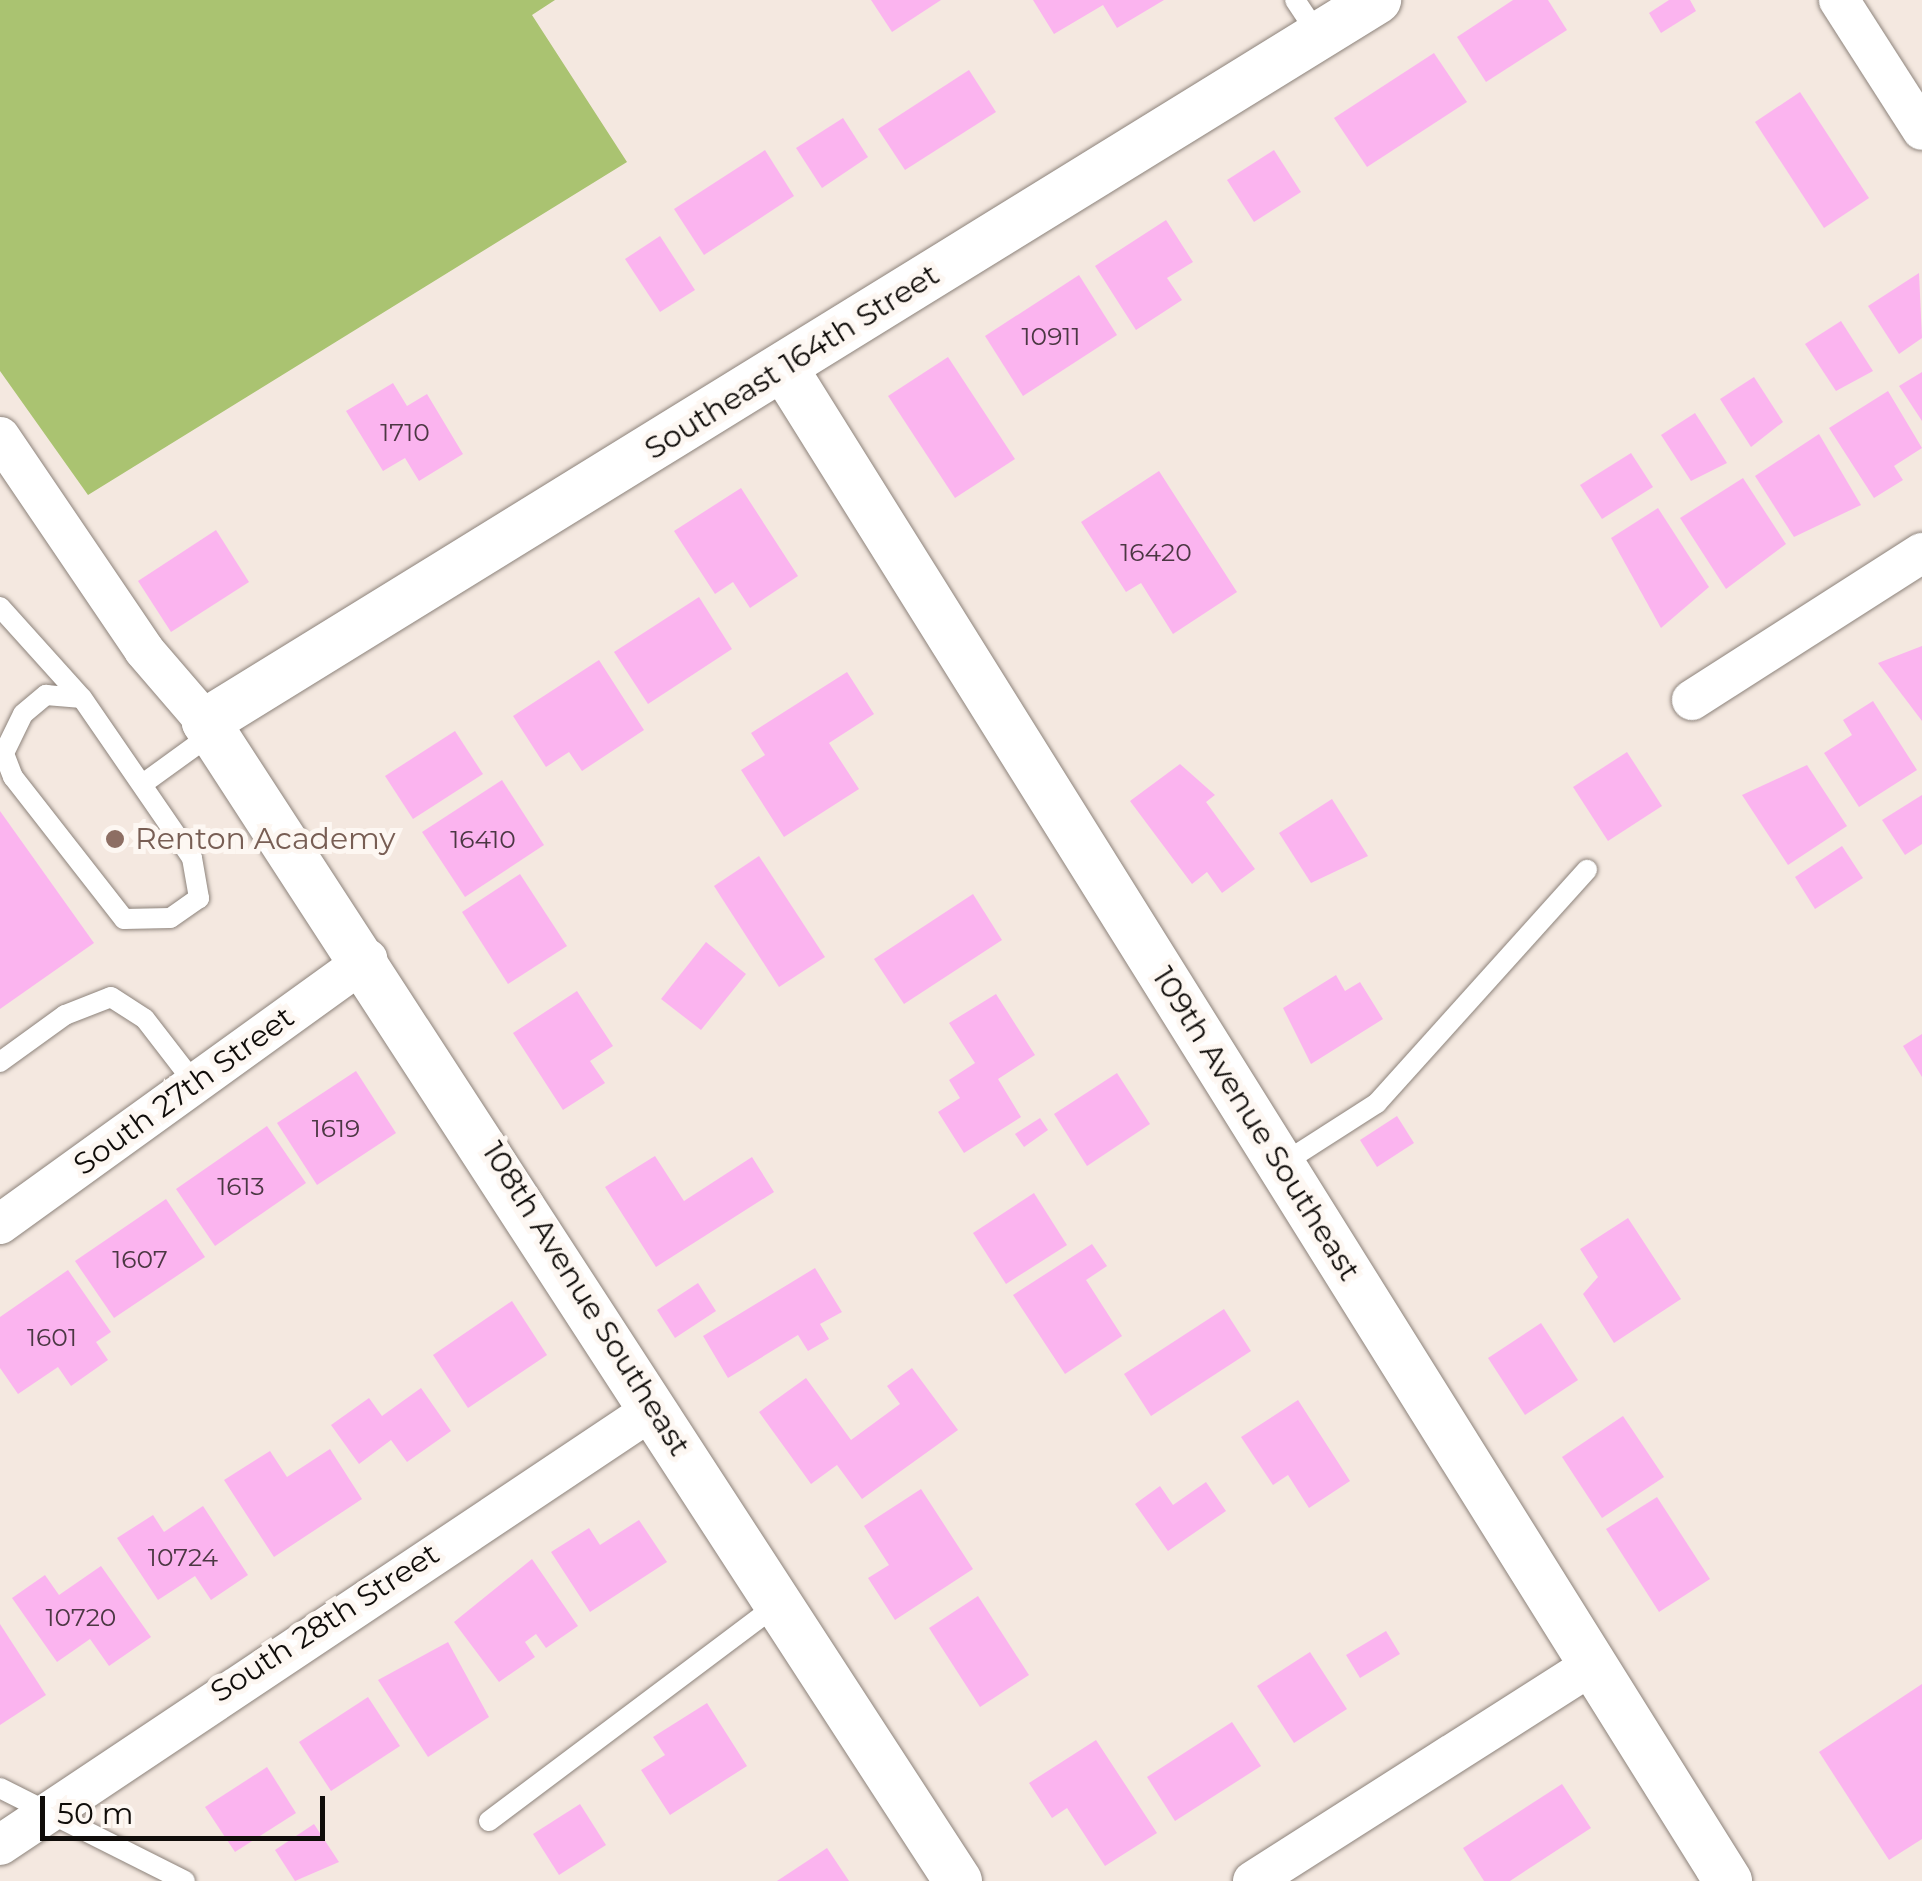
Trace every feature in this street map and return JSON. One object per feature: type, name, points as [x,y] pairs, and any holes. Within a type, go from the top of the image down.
[{"type":"street","name":"Southeast 164th Street","points":[[209,728],[783,367],[1307,18],[1377,0]]},
{"type":"street","points":[[1840,0],[1922,130]]},
{"type":"street","name":"109th Avenue Southeast","points":[[783,367],[1728,1881]]},
{"type":"street","points":[[0,438],[144,650],[209,728]]},
{"type":"street","points":[[1692,700],[1922,553]]},
{"type":"street","name":"108th Avenue Southeast","points":[[209,728],[368,959],[958,1881]]},
{"type":"street","name":"South 27th Street","points":[[0,1224],[368,959]]},
{"type":"street","name":"South 28th Street","points":[[0,1845],[655,1408]]},
{"type":"street","points":[[1253,1881],[1592,1665]]},
{"type":"lane","points":[[0,607],[82,698],[192,858],[199,898],[170,918],[124,919],[4,753],[9,730],[46,695],[82,698]]},
{"type":"lane","points":[[144,783],[209,728]]},
{"type":"lane","points":[[1282,1164],[1377,1103],[1440,1042],[1587,870]]},
{"type":"lane","points":[[0,1062],[65,1015],[111,997],[145,1019],[194,1084]]},
{"type":"lane","points":[[489,1821],[779,1602]]},
{"type":"lane","points":[[0,1788],[185,1881]]},
{"type":"green space","points":[[0,0],[555,0],[532,15],[627,162],[88,495],[0,371]]},
{"type":"building","points":[[871,0],[941,0],[892,32]]},
{"type":"building","points":[[1033,0],[1164,0],[1117,28],[1103,5],[1054,34]]},
{"type":"building","points":[[1513,0],[1548,0],[1567,30],[1486,82],[1457,37]]},
{"type":"building","points":[[1669,0],[1690,0],[1696,11],[1661,33],[1649,13]]},
{"type":"building","points":[[1434,53],[1467,102],[1367,167],[1334,118]]},
{"type":"building","points":[[969,70],[996,112],[905,170],[878,129]]},
{"type":"building","points":[[1800,92],[1869,198],[1824,228],[1755,122]]},
{"type":"building","points":[[843,118],[868,157],[822,188],[796,148]]},
{"type":"building","points":[[765,150],[794,196],[704,255],[674,209]]},
{"type":"building","points":[[1274,150],[1301,192],[1254,222],[1227,180]]},
{"type":"building","points":[[1166,220],[1193,262],[1167,278],[1182,300],[1136,330],[1095,266]]},
{"type":"building","points":[[660,236],[695,290],[660,312],[625,259]]},
{"type":"building","points":[[1919,273],[1922,338],[1899,354],[1868,306]]},
{"type":"building","points":[[1079,275],[1117,335],[1023,396],[985,336]]},
{"type":"building","points":[[1841,321],[1873,371],[1836,391],[1805,344]]},
{"type":"building","points":[[948,357],[1015,459],[955,498],[888,396]]},
{"type":"building","points":[[1922,372],[1922,421],[1899,386]]},
{"type":"building","points":[[1754,377],[1783,422],[1751,447],[1720,399]]},
{"type":"building","points":[[393,383],[407,406],[427,394],[463,454],[419,481],[405,458],[383,471],[346,411]]},
{"type":"building","points":[[1888,391],[1922,448],[1894,466],[1903,480],[1874,498],[1829,428]]},
{"type":"building","points":[[1695,413],[1727,463],[1691,481],[1661,435]]},
{"type":"building","points":[[1819,434],[1861,505],[1794,537],[1755,476]]},
{"type":"building","points":[[1631,453],[1653,487],[1602,519],[1580,485]]},
{"type":"building","points":[[1159,471],[1237,592],[1173,634],[1141,583],[1126,592],[1081,522]]},
{"type":"building","points":[[1743,478],[1786,544],[1726,589],[1680,518]]},
{"type":"building","points":[[741,488],[798,576],[750,608],[733,582],[715,594],[674,531]]},
{"type":"building","points":[[1658,508],[1709,587],[1661,628],[1611,538]]},
{"type":"building","points":[[216,530],[249,582],[171,632],[138,581]]},
{"type":"building","points":[[699,597],[732,649],[648,704],[614,652]]},
{"type":"building","points":[[1922,646],[1922,721],[1878,663]]},
{"type":"building","points":[[599,660],[644,730],[582,771],[569,752],[546,767],[513,716]]},
{"type":"building","points":[[847,672],[874,714],[829,743],[859,789],[784,837],[741,770],[765,755],[751,733]]},
{"type":"building","points":[[1873,701],[1917,770],[1859,807],[1824,753],[1852,735],[1843,720]]},
{"type":"building","points":[[455,731],[483,774],[413,819],[385,776]]},
{"type":"building","points":[[1627,752],[1662,806],[1608,841],[1573,787]]},
{"type":"building","points":[[1180,764],[1215,795],[1206,802],[1255,869],[1222,893],[1207,872],[1192,884],[1130,801]]},
{"type":"building","points":[[1807,765],[1847,826],[1788,865],[1742,795]]},
{"type":"building","points":[[502,780],[544,845],[465,897],[422,832]]},
{"type":"building","points":[[1922,795],[1922,844],[1905,855],[1882,820]]},
{"type":"building","points":[[1332,799],[1368,856],[1311,883],[1279,833]]},
{"type":"building","points":[[0,811],[94,943],[0,1009]]},
{"type":"building","points":[[1842,846],[1863,878],[1815,909],[1795,877]]},
{"type":"building","points":[[759,856],[825,957],[779,987],[714,886]]},
{"type":"building","points":[[520,874],[567,946],[508,984],[462,912]]},
{"type":"building","points":[[973,894],[1002,940],[904,1004],[874,959]]},
{"type":"building","points":[[706,942],[746,974],[701,1030],[661,999]]},
{"type":"building","points":[[1336,975],[1345,991],[1360,982],[1383,1019],[1311,1064],[1283,1008]]},
{"type":"building","points":[[577,991],[613,1046],[590,1061],[605,1083],[563,1110],[513,1033]]},
{"type":"building","points":[[996,994],[1035,1055],[998,1079],[1021,1117],[964,1153],[938,1112],[960,1098],[949,1080],[975,1063],[949,1023]]},
{"type":"building","points":[[1922,1034],[1922,1077],[1903,1046]]},
{"type":"building","points":[[356,1071],[396,1133],[317,1185],[277,1123]]},
{"type":"building","points":[[1117,1073],[1150,1124],[1087,1166],[1054,1114]]},
{"type":"building","points":[[1397,1116],[1414,1143],[1377,1167],[1360,1140]]},
{"type":"building","points":[[1040,1118],[1048,1130],[1024,1147],[1015,1134]]},
{"type":"building","points":[[267,1126],[306,1183],[215,1246],[176,1189]]},
{"type":"building","points":[[655,1156],[684,1201],[752,1157],[774,1192],[656,1267],[605,1187]]},
{"type":"building","points":[[1034,1193],[1067,1245],[1006,1284],[973,1233]]},
{"type":"building","points":[[166,1199],[205,1257],[114,1318],[75,1261]]},
{"type":"building","points":[[1628,1218],[1681,1299],[1614,1343],[1583,1294],[1598,1277],[1580,1249]]},
{"type":"building","points":[[1092,1244],[1107,1266],[1086,1280],[1122,1336],[1065,1374],[1013,1295]]},
{"type":"building","points":[[815,1268],[842,1312],[820,1324],[829,1339],[808,1351],[798,1335],[728,1378],[703,1336]]},
{"type":"building","points":[[68,1270],[111,1332],[96,1342],[108,1360],[71,1386],[58,1367],[18,1394],[0,1368],[0,1317]]},
{"type":"building","points":[[698,1283],[716,1311],[675,1338],[657,1310]]},
{"type":"building","points":[[512,1301],[547,1355],[468,1408],[433,1355]]},
{"type":"building","points":[[1224,1309],[1251,1351],[1151,1416],[1124,1374]]},
{"type":"building","points":[[1541,1323],[1578,1380],[1525,1415],[1488,1358]]},
{"type":"building","points":[[912,1368],[958,1430],[862,1499],[837,1465],[811,1484],[759,1412],[806,1378],[851,1440],[900,1404],[887,1386]]},
{"type":"building","points":[[421,1388],[451,1431],[407,1462],[391,1440],[359,1464],[331,1425],[369,1398],[382,1416]]},
{"type":"building","points":[[1298,1400],[1350,1481],[1309,1508],[1288,1475],[1273,1485],[1241,1437]]},
{"type":"building","points":[[1623,1416],[1664,1477],[1602,1518],[1562,1457]]},
{"type":"building","points":[[330,1449],[362,1499],[274,1557],[224,1480],[270,1451],[287,1477]]},
{"type":"building","points":[[1206,1482],[1226,1511],[1168,1551],[1135,1504],[1160,1486],[1173,1505]]},
{"type":"building","points":[[921,1489],[973,1569],[895,1620],[868,1578],[889,1565],[864,1526]]},
{"type":"building","points":[[1657,1497],[1710,1579],[1659,1612],[1606,1529]]},
{"type":"building","points":[[203,1506],[248,1575],[211,1600],[195,1576],[158,1600],[117,1538],[153,1515],[164,1532]]},
{"type":"building","points":[[639,1520],[667,1562],[590,1612],[551,1552],[589,1528],[600,1545]]},
{"type":"building","points":[[532,1559],[578,1626],[546,1648],[536,1634],[525,1642],[535,1657],[499,1682],[454,1622]]},
{"type":"building","points":[[101,1566],[151,1637],[109,1666],[90,1639],[57,1662],[12,1598],[45,1575],[59,1595]]},
{"type":"building","points":[[978,1596],[1029,1675],[980,1707],[929,1628]]},
{"type":"building","points":[[0,1624],[46,1695],[0,1725]]},
{"type":"building","points":[[1386,1631],[1400,1654],[1360,1678],[1346,1655]]},
{"type":"building","points":[[448,1642],[489,1717],[428,1757],[378,1680]]},
{"type":"building","points":[[1310,1652],[1347,1709],[1294,1743],[1257,1686]]},
{"type":"building","points":[[1922,1684],[1922,1839],[1889,1860],[1819,1752]]},
{"type":"building","points":[[368,1697],[400,1746],[331,1791],[299,1742]]},
{"type":"building","points":[[707,1703],[747,1766],[670,1815],[641,1770],[665,1755],[653,1737]]},
{"type":"building","points":[[1232,1722],[1261,1766],[1175,1821],[1147,1777]]},
{"type":"building","points":[[1096,1740],[1157,1833],[1105,1866],[1067,1808],[1052,1818],[1029,1783]]},
{"type":"building","points":[[267,1767],[296,1813],[235,1852],[205,1807]]},
{"type":"building","points":[[1562,1784],[1591,1828],[1510,1881],[1484,1881],[1463,1848]]},
{"type":"building","points":[[580,1804],[606,1845],[559,1875],[533,1834]]},
{"type":"building","points":[[314,1824],[339,1862],[295,1881],[275,1850]]},
{"type":"building","points":[[827,1848],[849,1881],[777,1881]]},
{"type":"place","name":"Renton Academy","points":[[115,839]]}]
